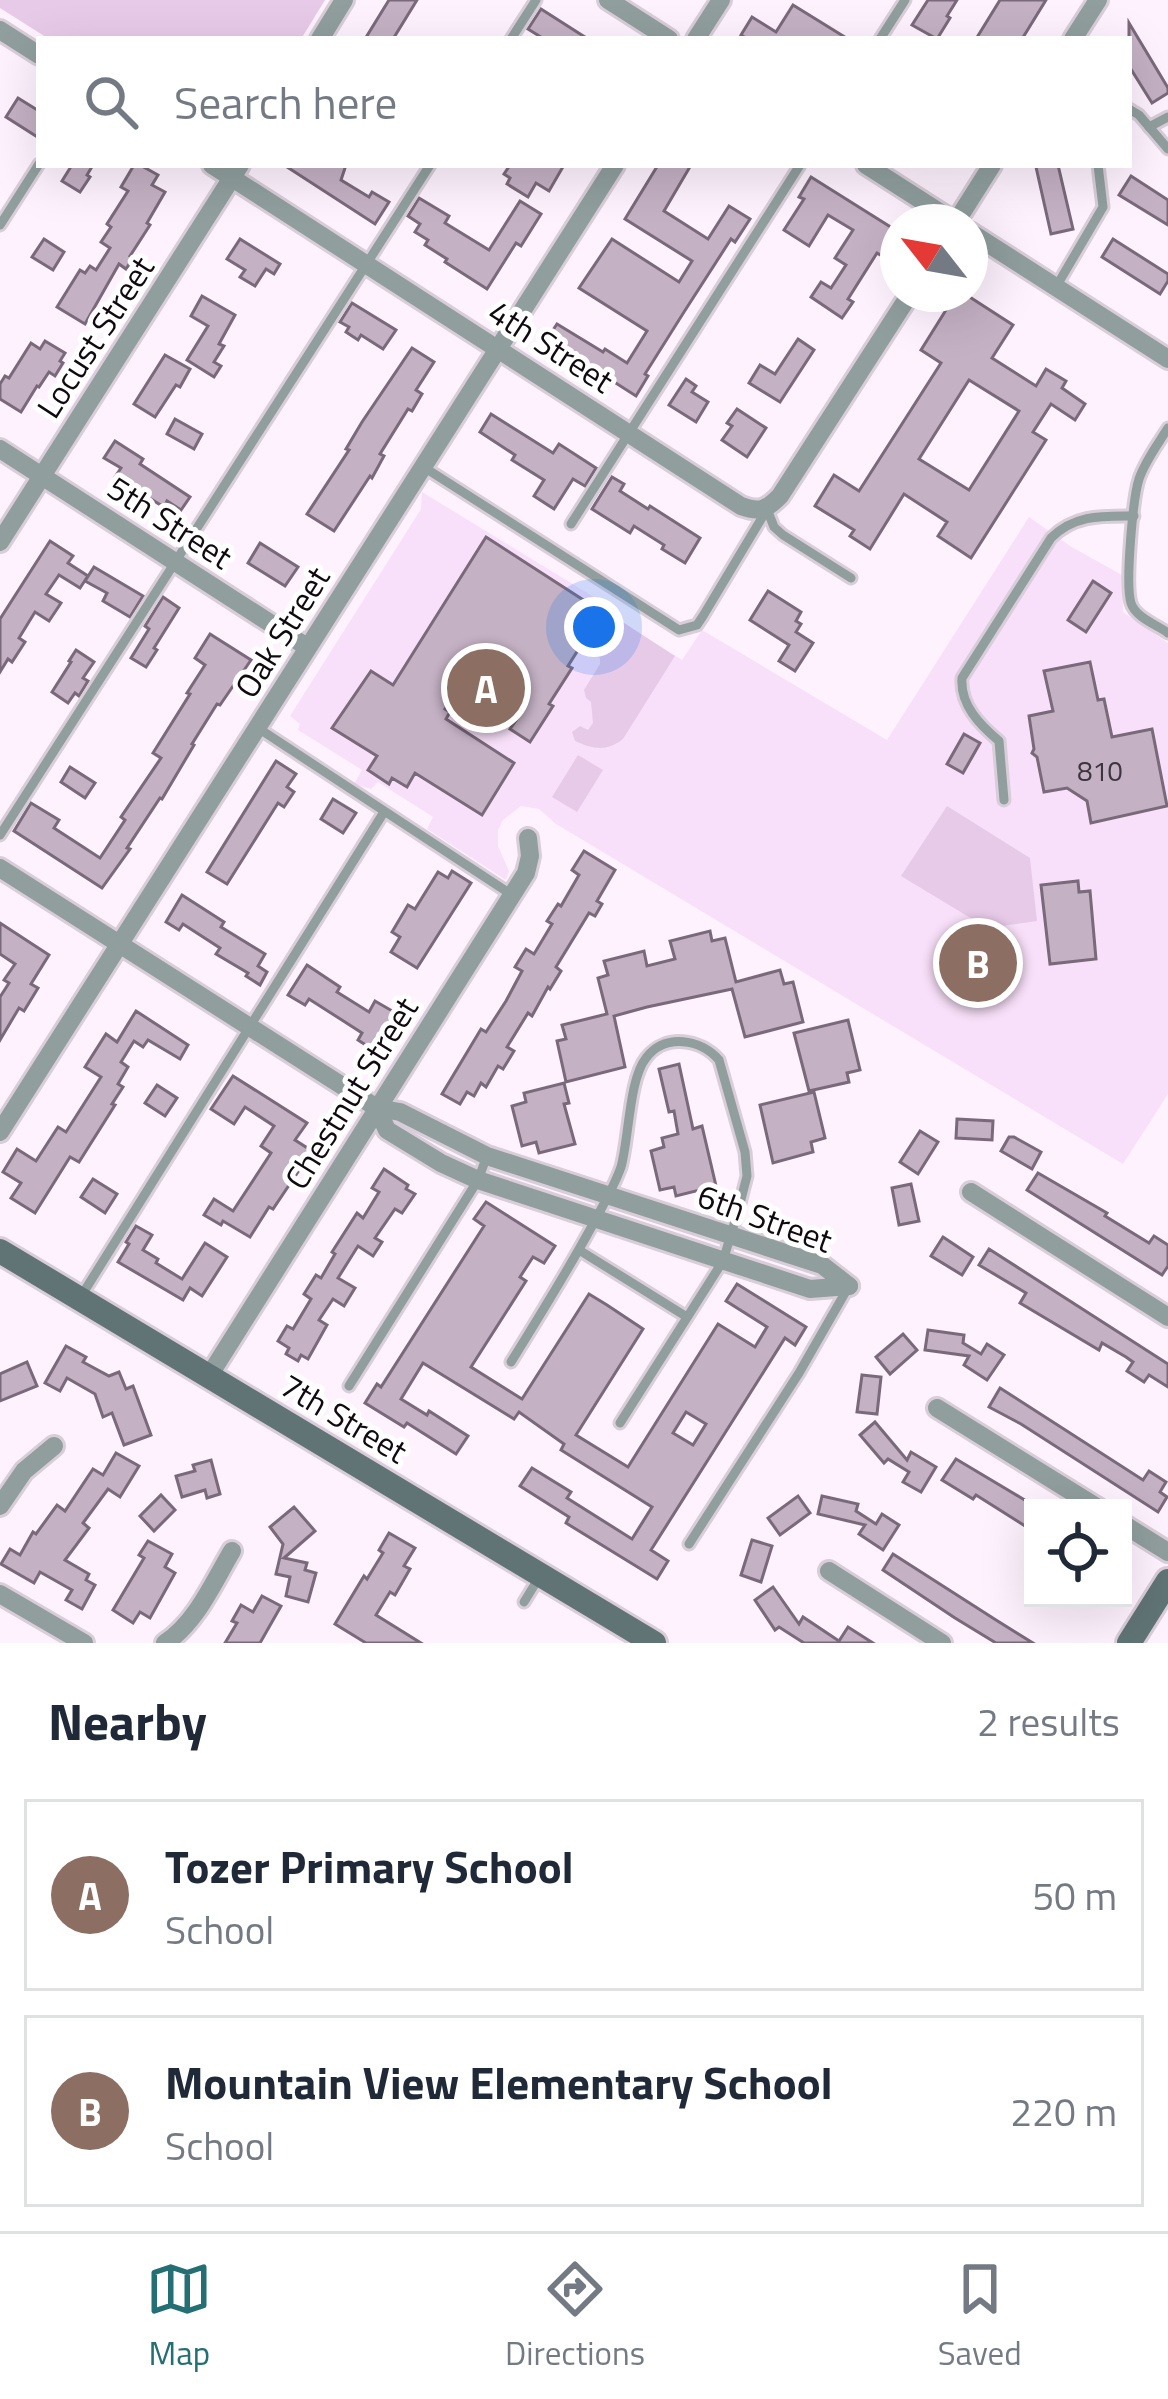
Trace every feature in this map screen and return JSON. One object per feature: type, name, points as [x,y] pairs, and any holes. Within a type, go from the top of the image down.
[{"type":"street","points":[[322,36],[344,0]]},
{"type":"street","points":[[608,0],[664,36]]},
{"type":"street","points":[[698,36],[721,0]]},
{"type":"street","points":[[1075,36],[1098,0]]},
{"type":"street","points":[[0,30],[36,53]]},
{"type":"street","name":"Oak Street","points":[[0,1132],[613,168]]},
{"type":"street","points":[[871,168],[928,204]]},
{"type":"street","points":[[967,204],[990,168]]},
{"type":"street","name":"4th Street","points":[[236,171],[367,264],[741,506],[767,509]]},
{"type":"street","name":"Locust Street","points":[[0,542],[236,171]]},
{"type":"street","points":[[988,244],[1168,359]]},
{"type":"street","points":[[767,509],[781,496],[899,312]]},
{"type":"street","name":"5th Street","points":[[0,449],[307,647]]},
{"type":"street","name":"Chestnut Street","points":[[209,1376],[526,873],[528,838]]},
{"type":"street","name":"6th Street","points":[[0,868],[377,1108],[400,1112],[487,1156],[822,1265],[849,1286]]},
{"type":"street","name":"6th Street","points":[[377,1108],[387,1130],[478,1180],[810,1289],[849,1286]]},
{"type":"street","points":[[971,1192],[1168,1317]]},
{"type":"street","name":"7th Street","points":[[0,1250],[654,1643]]},
{"type":"street","points":[[937,1408],[1084,1499]]},
{"type":"street","points":[[0,1506],[24,1472],[54,1446]]},
{"type":"street","points":[[1132,1530],[1168,1552]]},
{"type":"street","points":[[165,1643],[188,1623],[232,1552]]},
{"type":"street","points":[[829,1571],[942,1643]]},
{"type":"street","points":[[1129,1643],[1168,1581]]},
{"type":"street","points":[[0,1594],[84,1643]]},
{"type":"lane","points":[[513,36],[536,0]]},
{"type":"lane","points":[[882,36],[905,0]]},
{"type":"lane","points":[[1132,111],[1168,149]]},
{"type":"lane","points":[[1149,127],[1168,117]]},
{"type":"lane","points":[[0,225],[36,168]]},
{"type":"lane","points":[[0,835],[428,168]]},
{"type":"lane","points":[[571,524],[798,168]]},
{"type":"lane","points":[[1056,287],[1103,206],[1099,168]]},
{"type":"lane","points":[[1168,428],[1138,480],[1130,554],[1131,603],[1168,633]]},
{"type":"lane","points":[[422,466],[679,630],[697,625],[704,616],[767,509]]},
{"type":"lane","name":"4th Street","points":[[767,509],[783,535],[851,578]]},
{"type":"lane","points":[[1004,800],[999,740],[969,708],[962,678],[1061,528],[1092,516],[1134,516]]},
{"type":"lane","points":[[258,728],[512,896]]},
{"type":"lane","points":[[80,1298],[384,812]]},
{"type":"lane","points":[[511,1362],[608,1196],[621,1166],[644,1060],[663,1046],[681,1041],[708,1049],[719,1060],[745,1152],[747,1176],[722,1261],[620,1423]]},
{"type":"lane","points":[[349,1385],[478,1180],[487,1156]]},
{"type":"lane","points":[[579,1250],[688,1317]]},
{"type":"lane","points":[[689,1544],[849,1286]]},
{"type":"lane","points":[[524,1602],[540,1575]]},
{"type":"shaded area","points":[[0,0],[325,0],[303,36],[44,36],[0,8]]},
{"type":"shaded area","points":[[422,492],[607,605],[606,614],[682,660],[702,630],[887,740],[1029,517],[1122,575],[1123,612],[1168,643],[1168,1094],[1123,1164],[556,824],[539,809],[521,806],[498,830],[498,846],[509,871],[506,880],[427,829],[433,817],[378,782],[371,789],[354,784],[362,770],[298,730],[300,724],[290,716],[421,509]]},
{"type":"shaded area","points":[[618,619],[675,656],[623,739],[611,746],[593,747],[575,741],[572,732],[580,726],[588,730],[593,723],[584,690],[600,664],[596,655]]},
{"type":"shaded area","points":[[578,755],[603,770],[577,812],[552,797]]},
{"type":"shaded area","points":[[947,806],[1030,858],[1037,921],[987,928],[901,876]]},
{"type":"building","points":[[389,0],[417,0],[395,36],[367,36]]},
{"type":"building","points":[[928,0],[957,0],[939,36],[912,25]]},
{"type":"building","points":[[1000,0],[1046,0],[1024,36],[978,36]]},
{"type":"building","points":[[793,5],[843,36],[741,35],[752,17],[776,32]]},
{"type":"building","points":[[541,9],[583,36],[539,36],[528,29]]},
{"type":"building","points":[[1129,23],[1168,88],[1168,93],[1152,103],[1132,71]]},
{"type":"building","points":[[18,98],[36,109],[36,136],[6,117]]},
{"type":"building","points":[[70,168],[91,168],[80,192],[62,181]]},
{"type":"building","points":[[132,168],[145,168],[158,175],[152,185],[165,192],[133,258],[126,269],[119,264],[85,324],[57,307],[80,270],[85,273],[90,266],[96,270],[110,248],[101,242],[128,191],[121,187]]},
{"type":"building","points":[[289,168],[345,168],[341,180],[369,197],[372,192],[389,202],[375,224]]},
{"type":"building","points":[[508,168],[562,168],[549,191],[536,183],[528,197],[507,184],[510,178],[504,174]]},
{"type":"building","points":[[656,168],[689,168],[664,211],[708,239],[729,206],[750,219],[735,242],[731,239],[645,374],[636,396],[547,339],[557,324],[627,363],[647,331],[579,288],[612,239],[679,282],[692,261],[625,219]]},
{"type":"building","points":[[1036,168],[1059,168],[1073,229],[1051,234]]},
{"type":"building","points":[[1131,176],[1168,200],[1168,225],[1119,195]]},
{"type":"building","points":[[811,177],[880,220],[880,255],[848,299],[853,302],[842,318],[811,297],[821,282],[831,288],[846,265],[835,258],[853,230],[828,215],[809,246],[784,230],[804,199],[799,197]]},
{"type":"building","points":[[419,198],[449,216],[445,223],[489,250],[520,201],[541,214],[487,289],[445,262],[415,232],[420,224],[408,216]]},
{"type":"building","points":[[44,239],[64,252],[53,270],[32,257]]},
{"type":"building","points":[[240,239],[280,264],[274,274],[266,269],[255,286],[240,277],[245,270],[227,259]]},
{"type":"building","points":[[1113,239],[1168,274],[1160,294],[1102,257]]},
{"type":"building","points":[[202,296],[235,315],[219,344],[224,346],[214,362],[221,366],[214,377],[187,360],[208,326],[191,316]]},
{"type":"building","points":[[352,303],[396,330],[383,349],[346,332],[349,327],[340,322]]},
{"type":"building","points":[[988,309],[1013,325],[992,358],[1036,386],[1046,369],[1066,381],[1062,388],[1085,404],[1075,420],[1051,404],[1033,432],[1046,440],[971,558],[938,536],[947,522],[904,494],[870,549],[850,536],[854,530],[815,506],[834,475],[859,491],[941,363],[921,350],[945,312]],"holes":[[[969,380],[1019,411],[969,490],[919,459]]]},
{"type":"building","points":[[798,339],[814,350],[780,402],[749,383],[760,365],[775,374]]},
{"type":"building","points":[[45,341],[65,353],[63,363],[55,376],[49,372],[37,386],[21,412],[0,399],[0,384],[31,343],[40,349]]},
{"type":"building","points":[[412,348],[434,362],[416,390],[422,394],[412,411],[408,409],[380,454],[384,456],[372,478],[334,531],[307,514]]},
{"type":"building","points":[[165,355],[190,369],[155,417],[134,404]]},
{"type":"building","points":[[686,379],[696,386],[692,392],[708,402],[696,422],[669,405]]},
{"type":"building","points":[[737,409],[766,428],[747,457],[722,440]]},
{"type":"building","points":[[491,414],[553,453],[559,444],[596,468],[585,486],[573,479],[554,509],[534,496],[544,480],[480,432]]},
{"type":"building","points":[[175,419],[202,434],[194,449],[167,434]]},
{"type":"building","points":[[115,441],[190,497],[181,510],[167,501],[164,507],[115,477],[121,468],[104,458]]},
{"type":"building","points":[[612,477],[624,484],[620,491],[700,538],[685,563],[634,526],[630,533],[592,509]]},
{"type":"building","points":[[486,537],[602,612],[530,742],[510,729],[522,700],[491,706],[478,698],[471,668],[445,709],[450,712],[446,719],[514,763],[482,815],[415,773],[407,787],[392,778],[389,784],[368,770],[377,756],[332,728],[371,671],[393,685]]},
{"type":"building","points":[[50,541],[73,556],[68,563],[88,576],[80,588],[59,575],[46,594],[61,603],[49,621],[35,612],[19,638],[25,642],[0,672],[0,619]]},
{"type":"building","points":[[260,543],[298,567],[285,586],[248,563]]},
{"type":"building","points":[[94,567],[143,596],[130,617],[103,601],[107,593],[85,581]]},
{"type":"building","points":[[1093,581],[1111,593],[1086,632],[1068,620]]},
{"type":"building","points":[[768,591],[801,612],[796,632],[813,643],[795,671],[779,661],[789,645],[750,620]]},
{"type":"building","points":[[163,597],[179,608],[146,667],[131,658]]},
{"type":"building","points":[[210,634],[251,660],[217,704],[162,799],[102,888],[14,831],[31,803],[59,820],[54,828],[100,858],[161,758],[153,753],[205,665],[195,658]]},
{"type":"building","points":[[76,650],[94,662],[83,678],[88,681],[79,696],[75,693],[68,703],[52,692]]},
{"type":"building","points":[[1090,662],[1112,737],[1152,729],[1167,806],[1091,823],[1087,801],[1067,788],[1044,792],[1037,757],[1032,753],[1029,716],[1053,711],[1044,671]]},
{"type":"building","points":[[964,734],[980,743],[963,773],[947,764]]},
{"type":"building","points":[[276,761],[296,774],[287,787],[294,792],[284,807],[278,803],[227,884],[207,872]]},
{"type":"building","points":[[70,767],[95,783],[85,798],[61,782]]},
{"type":"building","points":[[333,799],[356,813],[343,833],[321,819]]},
{"type":"building","points":[[584,851],[615,870],[597,901],[602,904],[595,916],[589,913],[556,967],[561,971],[550,989],[507,1047],[514,1051],[503,1069],[498,1066],[486,1087],[481,1083],[474,1096],[467,1092],[460,1104],[442,1094],[481,1029],[486,1032],[506,1001],[522,971],[515,967],[526,949],[534,954],[552,924],[547,921],[579,875],[572,870]]},
{"type":"building","points":[[452,871],[471,883],[417,968],[391,952],[400,937],[392,932],[408,905],[415,909],[438,872],[448,878]]},
{"type":"building","points":[[1078,881],[1079,892],[1090,891],[1096,959],[1050,964],[1041,885]]},
{"type":"building","points":[[182,895],[265,954],[258,966],[267,972],[260,985],[216,954],[220,948],[183,924],[179,930],[166,922]]},
{"type":"building","points":[[0,923],[49,955],[31,984],[38,988],[0,1040],[0,997],[15,964],[0,954]]},
{"type":"building","points":[[710,931],[712,941],[725,938],[736,982],[780,970],[784,984],[793,982],[803,1022],[745,1037],[732,989],[647,1007],[614,1016],[625,1067],[566,1082],[557,1041],[566,1039],[562,1025],[607,1014],[598,978],[608,975],[604,961],[644,951],[647,966],[675,959],[670,941]]},
{"type":"building","points":[[307,965],[369,1012],[375,1001],[394,1012],[375,1051],[358,1040],[362,1033],[345,1022],[309,999],[305,1005],[288,995]]},
{"type":"building","points":[[136,1011],[188,1045],[180,1059],[148,1040],[143,1047],[134,1041],[121,1062],[128,1067],[118,1084],[123,1087],[115,1105],[79,1162],[70,1157],[35,1213],[11,1198],[21,1183],[3,1172],[17,1149],[36,1161],[58,1127],[66,1132],[101,1077],[85,1067],[106,1034],[117,1042]]},
{"type":"building","points":[[848,1020],[860,1070],[847,1073],[849,1082],[809,1091],[794,1033]]},
{"type":"building","points":[[679,1064],[693,1129],[702,1126],[716,1186],[676,1196],[674,1187],[660,1190],[651,1151],[664,1147],[662,1138],[678,1134],[659,1069]]},
{"type":"building","points":[[233,1076],[307,1123],[295,1140],[312,1151],[250,1237],[204,1215],[214,1199],[233,1211],[271,1153],[261,1146],[274,1126],[245,1107],[234,1124],[211,1109]]},
{"type":"building","points":[[564,1083],[569,1103],[564,1104],[575,1144],[539,1153],[536,1142],[522,1146],[512,1106],[526,1102],[524,1093]]},
{"type":"building","points":[[157,1085],[177,1098],[165,1116],[145,1103]]},
{"type":"building","points":[[814,1092],[825,1138],[811,1142],[813,1152],[773,1163],[760,1105]]},
{"type":"building","points":[[957,1119],[993,1121],[992,1140],[956,1138]]},
{"type":"building","points":[[920,1131],[938,1142],[918,1174],[900,1162]]},
{"type":"building","points":[[1009,1137],[1041,1152],[1032,1169],[1001,1151]]},
{"type":"building","points":[[384,1169],[415,1194],[402,1213],[395,1209],[375,1238],[382,1242],[373,1256],[358,1246],[338,1278],[355,1288],[344,1306],[333,1299],[319,1320],[327,1325],[308,1359],[301,1355],[298,1361],[278,1341],[287,1326],[293,1329],[311,1299],[304,1294],[316,1275],[321,1278],[357,1213],[363,1218],[379,1192],[372,1188]]},
{"type":"building","points":[[1038,1173],[1149,1243],[1154,1236],[1168,1245],[1168,1266],[1162,1275],[1027,1190]]},
{"type":"building","points":[[93,1179],[117,1194],[105,1213],[81,1197]]},
{"type":"building","points":[[911,1184],[919,1221],[899,1225],[892,1188]]},
{"type":"building","points":[[486,1202],[555,1246],[544,1263],[533,1257],[520,1277],[526,1281],[471,1367],[522,1399],[589,1294],[643,1329],[576,1435],[628,1467],[718,1324],[755,1347],[767,1327],[726,1301],[737,1284],[806,1327],[795,1345],[785,1338],[651,1550],[668,1561],[657,1579],[566,1523],[569,1517],[520,1486],[532,1468],[571,1492],[567,1498],[632,1539],[652,1507],[561,1450],[564,1444],[519,1412],[514,1419],[423,1363],[401,1399],[468,1436],[456,1454],[365,1403],[377,1384],[381,1387],[484,1226],[474,1219]],"holes":[[[686,1412],[706,1424],[693,1445],[673,1433]]]},
{"type":"building","points":[[136,1226],[152,1235],[143,1250],[182,1279],[205,1243],[227,1257],[202,1296],[190,1288],[183,1300],[118,1262]]},
{"type":"building","points":[[943,1237],[973,1257],[962,1275],[931,1256]]},
{"type":"building","points":[[989,1249],[1168,1364],[1168,1387],[1149,1375],[1144,1382],[1127,1371],[1133,1362],[1126,1357],[1102,1343],[1099,1350],[1020,1303],[1026,1293],[979,1265]]},
{"type":"building","points":[[928,1330],[964,1335],[963,1343],[981,1354],[987,1344],[1004,1355],[987,1380],[964,1365],[969,1356],[925,1350]]},
{"type":"building","points":[[903,1334],[917,1350],[890,1374],[876,1357]]},
{"type":"building","points":[[66,1346],[109,1376],[119,1372],[126,1389],[133,1386],[151,1435],[124,1445],[112,1413],[103,1417],[95,1394],[67,1378],[60,1391],[45,1383]]},
{"type":"building","points":[[27,1362],[37,1386],[0,1401],[0,1374]]},
{"type":"building","points":[[862,1375],[881,1377],[877,1414],[857,1412]]},
{"type":"building","points":[[1000,1388],[1143,1480],[1149,1471],[1166,1482],[1160,1492],[1167,1497],[1158,1512],[989,1407]]},
{"type":"building","points":[[875,1422],[907,1460],[911,1452],[936,1467],[921,1492],[903,1482],[909,1472],[888,1459],[884,1463],[860,1435]]},
{"type":"building","points":[[116,1453],[139,1466],[120,1497],[108,1489],[83,1523],[89,1528],[65,1560],[89,1574],[86,1580],[95,1585],[82,1609],[66,1600],[72,1590],[40,1572],[34,1583],[1,1564],[10,1549],[20,1555],[57,1505],[65,1511],[93,1469],[103,1475]]},
{"type":"building","points":[[956,1459],[1024,1500],[1024,1525],[976,1495],[973,1499],[942,1480]]},
{"type":"building","points":[[211,1460],[220,1494],[207,1498],[205,1490],[182,1497],[176,1476]]},
{"type":"building","points":[[161,1495],[175,1510],[154,1531],[140,1516]]},
{"type":"building","points":[[798,1496],[810,1513],[780,1535],[768,1518]]},
{"type":"building","points":[[822,1496],[858,1504],[856,1511],[876,1524],[882,1514],[899,1525],[883,1550],[859,1534],[865,1525],[818,1514]]},
{"type":"building","points":[[294,1507],[315,1531],[284,1558],[307,1563],[305,1570],[316,1573],[308,1602],[286,1596],[290,1577],[276,1574],[283,1544],[270,1527]]},
{"type":"building","points":[[389,1533],[415,1548],[404,1566],[410,1569],[395,1595],[390,1592],[376,1615],[421,1643],[366,1643],[335,1624],[383,1553],[379,1550]]},
{"type":"building","points":[[752,1540],[772,1546],[761,1582],[741,1575]]},
{"type":"building","points":[[148,1541],[172,1554],[165,1567],[175,1573],[150,1618],[140,1612],[133,1623],[113,1610],[144,1558],[139,1555]]},
{"type":"building","points":[[893,1554],[1033,1643],[996,1643],[955,1618],[883,1570]]},
{"type":"building","points":[[773,1587],[799,1624],[803,1617],[839,1641],[848,1627],[873,1643],[804,1643],[779,1627],[775,1630],[755,1600]]},
{"type":"building","points":[[262,1596],[281,1606],[260,1643],[225,1643],[241,1605],[253,1612]]},
{"type":"place","name":"Tozer Primary School","points":[[486,688]]},
{"type":"place","name":"Mountain View Elementary School","points":[[978,963]]}]
